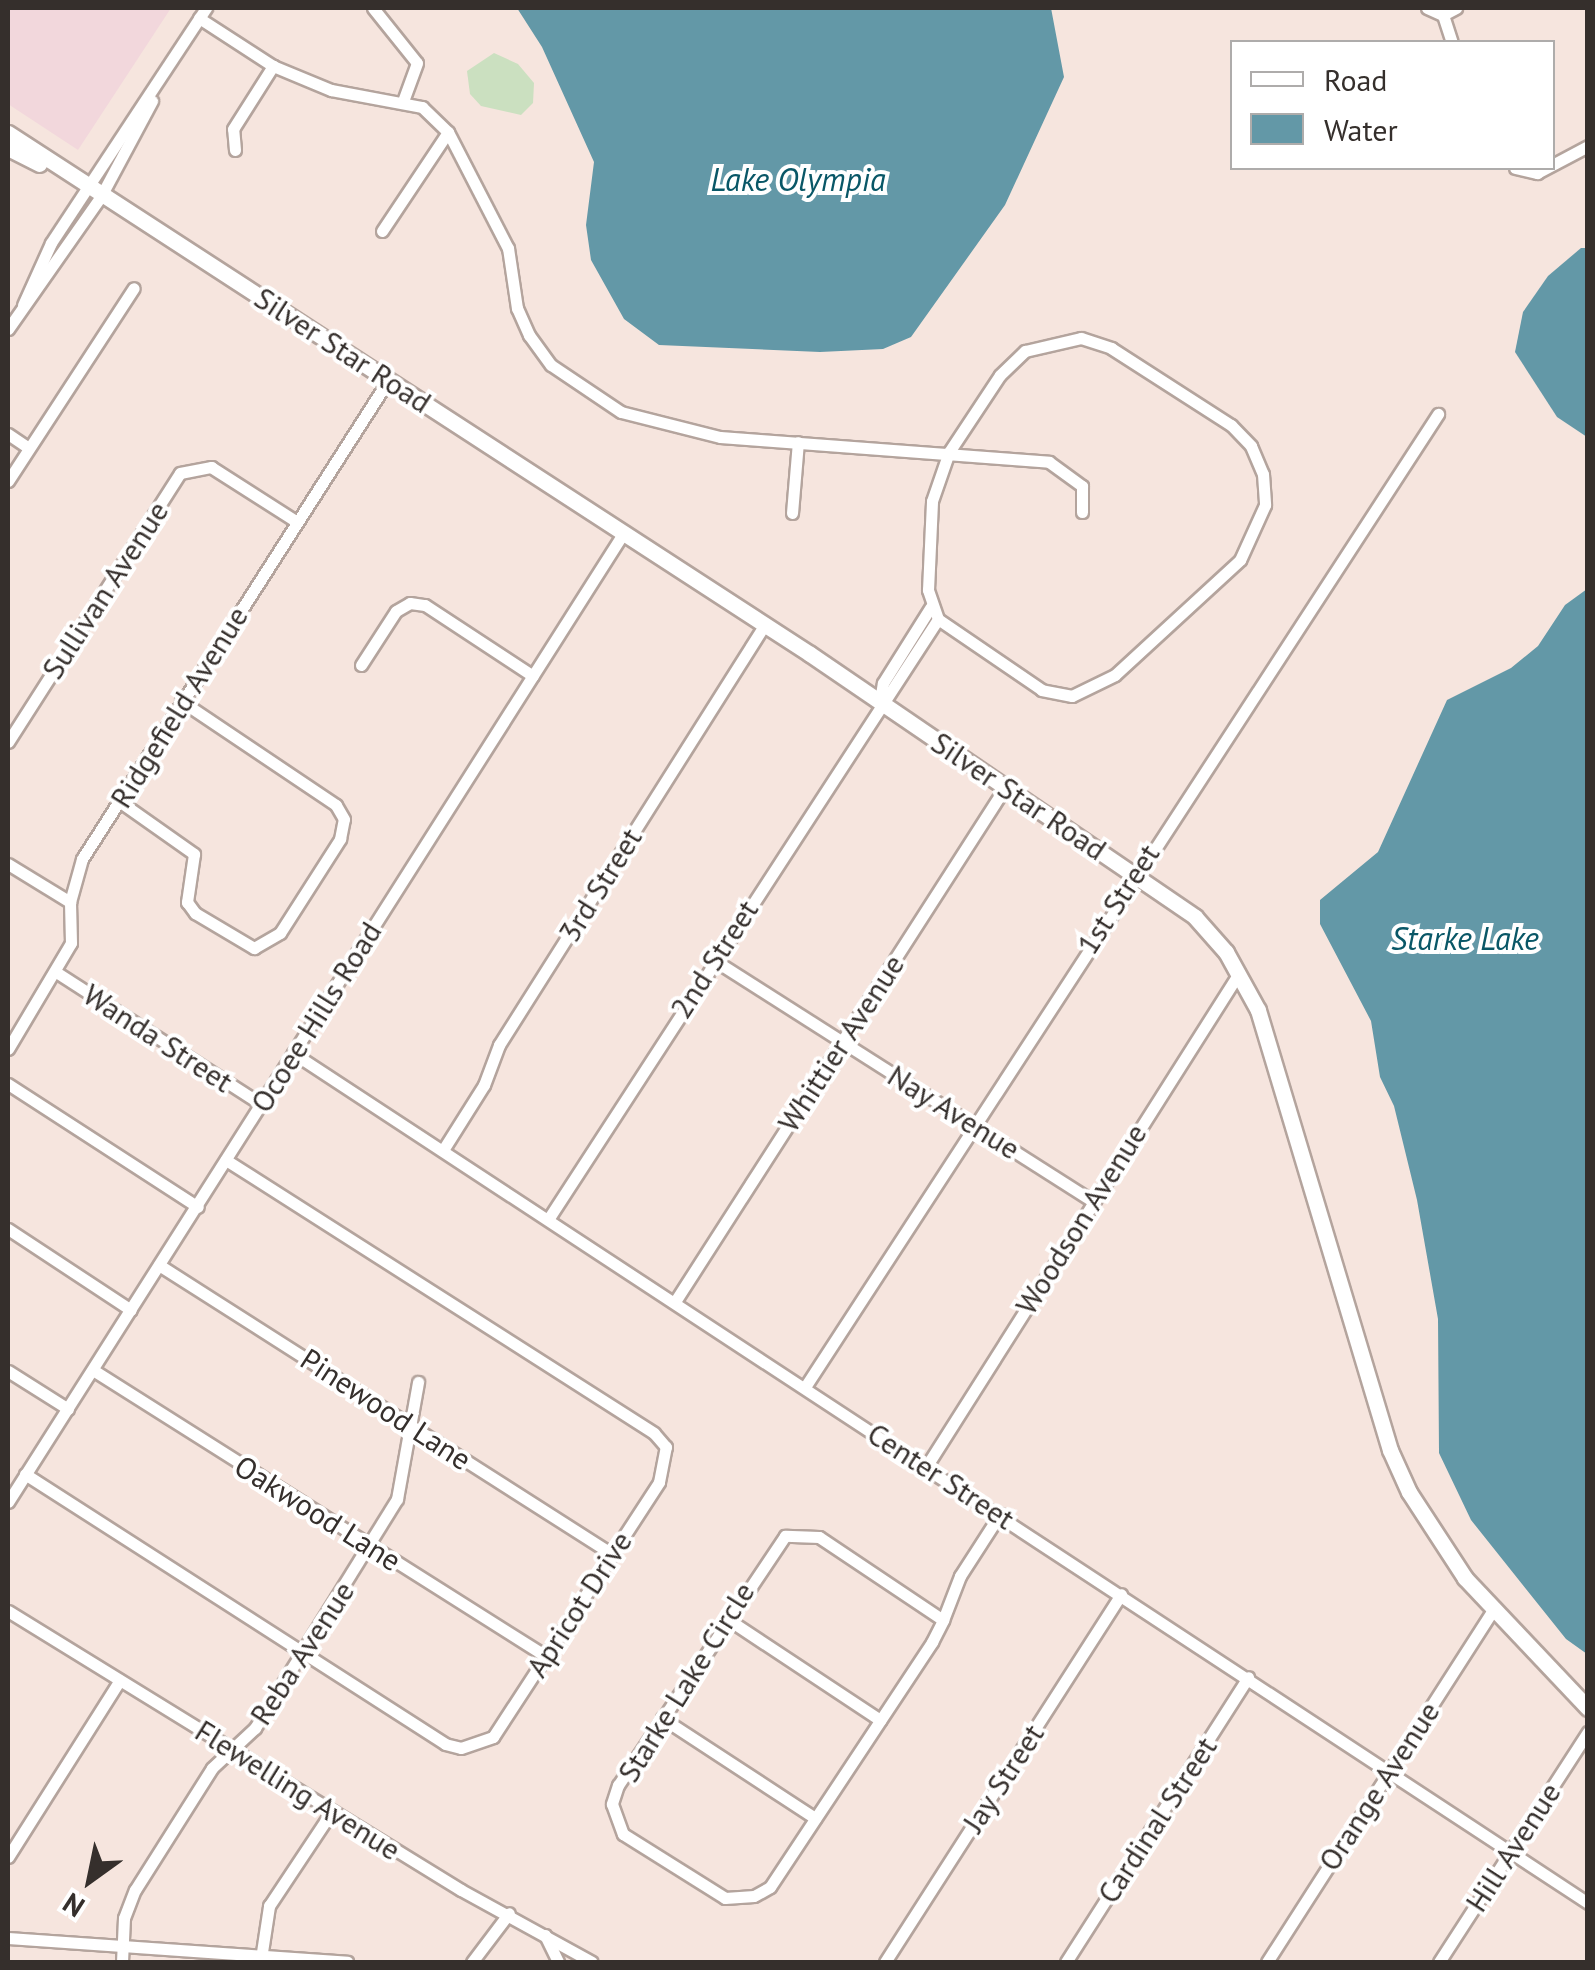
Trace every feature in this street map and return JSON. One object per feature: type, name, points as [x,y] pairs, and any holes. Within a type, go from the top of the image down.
[{"type":"main road","name":"Silver Star Road","points":[[8,133],[766,624],[1195,917],[1240,973],[1267,1035],[1390,1450],[1434,1535],[1493,1610],[1588,1708]]},
{"type":"main road","name":"Silver Star Road","points":[[8,148],[94,192]]},
{"type":"street","points":[[372,8],[417,62],[403,101]]},
{"type":"street","points":[[1427,8],[1443,15],[1451,40]]},
{"type":"street","points":[[1443,15],[1456,8]]},
{"type":"street","points":[[8,329],[51,243],[94,192],[203,13],[273,66],[331,90],[422,107],[448,132],[508,248],[516,308],[551,365],[621,412],[720,437],[1049,462],[1082,486],[1082,512]]},
{"type":"street","points":[[234,150],[232,129],[273,66]]},
{"type":"street","points":[[382,231],[448,132]]},
{"type":"street","points":[[1555,163],[1588,146]]},
{"type":"street","points":[[8,481],[134,288]]},
{"type":"street","points":[[1080,338],[1111,348],[1231,425],[1263,474],[1264,504],[1240,560],[1096,690],[1072,696],[1042,690],[934,613],[932,501],[948,452],[1000,375],[1025,351],[1080,338]]},
{"type":"street","name":"Ridgefield Avenue","points":[[8,1048],[56,972],[74,926],[70,902],[82,859],[389,379]]},
{"type":"street","name":"1st Street","points":[[805,1387],[1134,874],[1438,414]]},
{"type":"street","points":[[8,434],[29,448]]},
{"type":"street","points":[[792,512],[798,442]]},
{"type":"street","name":"Sullivan Avenue","points":[[8,742],[169,489],[194,466],[210,468],[297,522]]},
{"type":"street","name":"Ocoee Hills Road","points":[[8,1502],[624,532]]},
{"type":"street","points":[[361,665],[396,611],[410,603],[425,606],[532,676]]},
{"type":"street","name":"2nd Street","points":[[549,1218],[934,613]]},
{"type":"street","name":"3rd Street","points":[[443,1150],[484,1085],[499,1045],[766,624]]},
{"type":"street","points":[[119,801],[194,854],[196,871],[187,902],[254,948],[280,934],[340,839],[344,819],[336,805],[181,701]]},
{"type":"street","name":"Whittier Avenue","points":[[676,1300],[1006,786]]},
{"type":"street","points":[[8,864],[70,902]]},
{"type":"street","name":"Nay Avenue","points":[[714,960],[1093,1201]]},
{"type":"street","name":"Wanda Street","points":[[56,972],[260,1104]]},
{"type":"street","name":"Woodson Avenue","points":[[926,1467],[1240,973]]},
{"type":"street","name":"Center Street","points":[[293,1053],[676,1300],[1588,1903]]},
{"type":"street","points":[[8,1084],[198,1207]]},
{"type":"street","name":"Apricot Drive","points":[[25,1474],[303,1653],[461,1748],[493,1737],[612,1554],[664,1468],[666,1447],[654,1433],[226,1160]]},
{"type":"street","points":[[8,1230],[131,1310]]},
{"type":"street","name":"Pinewood Lane","points":[[160,1265],[612,1554]]},
{"type":"street","name":"Oakwood Lane","points":[[93,1370],[544,1656]]},
{"type":"street","points":[[8,1371],[68,1409]]},
{"type":"street","name":"Reba Avenue","points":[[122,1962],[135,1890],[212,1768],[254,1728],[371,1548],[397,1499],[414,1426],[418,1382]]},
{"type":"street","name":"Starke Lake Circle","points":[[943,1620],[819,1537],[799,1532],[772,1546],[618,1785],[612,1804],[623,1834],[737,1900],[770,1886],[943,1620],[960,1576],[1000,1514]]},
{"type":"street","name":"Jay Street","points":[[886,1962],[1121,1594]]},
{"type":"street","name":"Orange Avenue","points":[[1267,1962],[1493,1610]]},
{"type":"street","name":"Flewelling Avenue","points":[[9,1616],[592,1962]]},
{"type":"street","points":[[726,1618],[880,1720]]},
{"type":"street","name":"Cardinal Street","points":[[1066,1962],[1248,1676]]},
{"type":"street","points":[[8,1857],[120,1680]]},
{"type":"street","points":[[662,1718],[816,1818]]},
{"type":"street","name":"Hill Avenue","points":[[1439,1962],[1588,1732]]},
{"type":"street","points":[[262,1952],[269,1906],[332,1811]]},
{"type":"street","points":[[472,1962],[510,1913]]},
{"type":"street","points":[[544,1932],[558,1962]]},
{"type":"street","points":[[8,1938],[262,1952],[346,1962]]},
{"type":"shaded area","points":[[8,8],[171,8],[78,150],[8,104]]},
{"type":"green space","points":[[494,53],[518,64],[534,83],[533,103],[521,115],[481,106],[470,94],[467,71]]},
{"type":"water","name":"Lake Olympia","points":[[517,8],[1051,8],[1064,77],[1005,205],[911,337],[883,349],[820,352],[659,345],[624,319],[591,260],[586,225],[594,162],[542,47]]},
{"type":"water","points":[[1581,248],[1587,248],[1587,437],[1557,417],[1515,352],[1523,312],[1548,276]]},
{"type":"water","name":"Starke Lake","points":[[1587,589],[1587,1654],[1566,1639],[1471,1520],[1439,1453],[1438,1319],[1417,1200],[1394,1106],[1380,1077],[1371,1021],[1320,924],[1320,900],[1378,852],[1447,700],[1511,668],[1538,646],[1565,605]]}]
